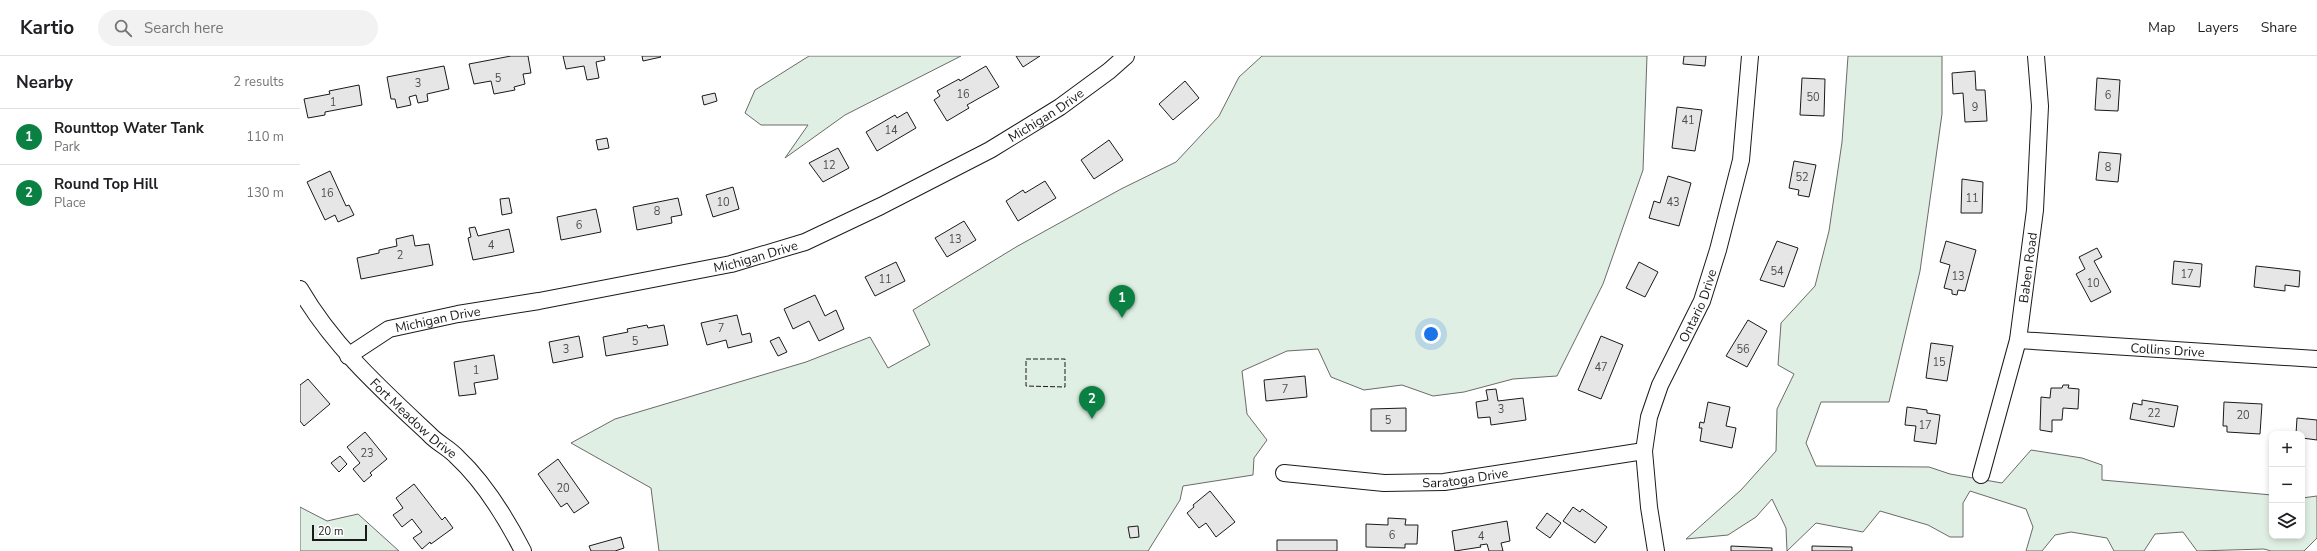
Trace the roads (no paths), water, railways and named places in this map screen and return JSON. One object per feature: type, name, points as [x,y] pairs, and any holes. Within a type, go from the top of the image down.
[{"type":"street","name":"Michigan Drive","points":[[348,356],[389,329],[458,314],[539,301],[731,264],[805,242],[881,206],[990,150],[1060,107],[1109,71],[1126,56]]},
{"type":"street","name":"Ontario Drive","points":[[1656,551],[1649,507],[1644,451],[1648,417],[1660,385],[1702,301],[1721,236],[1741,160],[1750,56]]},
{"type":"street","name":"Baben Road","points":[[1981,475],[2018,340],[2036,203],[2040,106],[2036,56]]},
{"type":"street","name":"Fort Meadow Drive","points":[[300,289],[328,331],[348,356],[430,435],[457,457],[507,520],[523,551]]},
{"type":"street","name":"Collins Drive","points":[[2018,340],[2317,359]]},
{"type":"street","name":"Saratoga Drive","points":[[1284,473],[1384,483],[1444,482],[1644,451]]},
{"type":"place","name":"Rounttop Water Tank","points":[[1122,318]]},
{"type":"place","name":"Round Top Hill","points":[[1092,419]]}]
